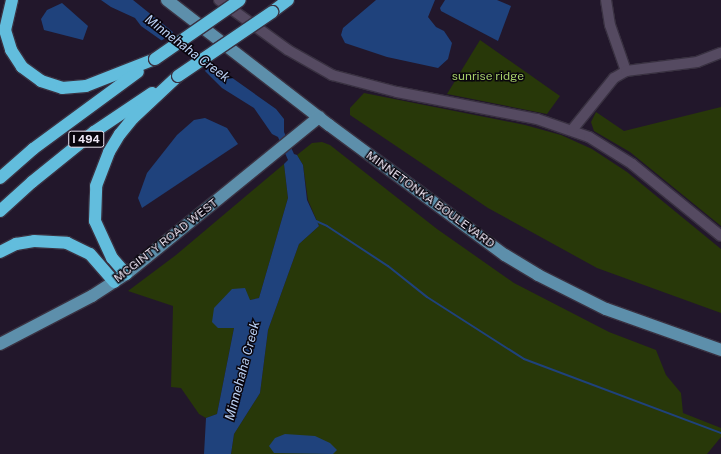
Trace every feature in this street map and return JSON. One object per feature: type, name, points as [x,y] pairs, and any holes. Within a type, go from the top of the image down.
[{"type":"highway","points":[[12,0],[5,30],[11,50],[22,67],[41,81],[62,88],[86,86],[155,59]]},
{"type":"highway","name":"I 494","points":[[0,178],[33,149],[155,59],[240,0]]},
{"type":"highway","name":"I 494","points":[[0,211],[94,132],[288,0]]},
{"type":"highway","points":[[126,274],[112,258],[95,221],[96,186],[109,152],[120,134],[133,118],[178,76]]},
{"type":"highway","points":[[0,252],[16,244],[34,241],[67,242],[90,254],[114,282]]},
{"type":"main road","name":"MINNETONKA BOULEVARD","points":[[167,0],[318,117],[505,255],[538,276],[606,309],[721,350]]},
{"type":"main road","name":"MCGINTY ROAD WEST","points":[[0,344],[126,274],[318,117]]},
{"type":"street","points":[[219,0],[288,50],[332,75],[363,85],[537,119],[572,130],[608,148],[632,164],[721,236]]},
{"type":"street","points":[[606,0],[610,24],[626,71]]},
{"type":"street","points":[[572,130],[614,78],[626,71],[697,62],[721,53]]},
{"type":"green space","name":"sunrise ridge","points":[[480,40],[560,96],[547,114],[447,94]]},
{"type":"green space","points":[[364,93],[525,125],[561,135],[592,149],[627,172],[721,249],[721,313],[597,268],[488,208],[350,115],[350,108]]},
{"type":"green space","points":[[721,107],[721,226],[630,152],[594,131],[591,122],[596,112],[624,131]]},
{"type":"green space","points":[[322,142],[330,145],[437,229],[514,283],[609,332],[656,350],[666,375],[681,393],[683,413],[721,428],[721,437],[707,454],[231,454],[234,434],[260,393],[268,330],[299,244],[319,226],[308,200],[303,165],[297,155],[312,143]]},
{"type":"green space","points":[[284,164],[288,198],[259,298],[250,300],[234,328],[217,414],[206,418],[199,414],[181,388],[171,387],[173,306],[128,291],[176,255]]},
{"type":"water","name":"Minnehaha Creek","points":[[101,0],[133,0],[214,65],[276,109],[284,119],[284,132],[294,154],[297,155],[303,165],[307,200],[319,226],[299,244],[268,330],[260,393],[234,434],[231,454],[204,454],[206,418],[217,414],[234,328],[218,328],[212,322],[214,308],[232,289],[245,288],[250,300],[259,298],[288,198],[284,164],[288,160],[278,137],[272,134],[254,108],[222,88],[205,71],[141,26],[135,18],[111,7]]},
{"type":"water","points":[[376,0],[435,0],[428,17],[436,27],[444,31],[452,43],[448,59],[438,68],[387,57],[345,43],[341,35],[343,28]]},
{"type":"water","points":[[445,0],[497,0],[511,6],[498,41],[441,11],[440,8]]},
{"type":"water","points":[[62,3],[88,26],[83,40],[44,30],[41,19],[47,10]]},
{"type":"water","points":[[205,118],[227,128],[238,144],[142,208],[138,198],[147,173],[177,135],[194,120]]},
{"type":"water","points":[[285,434],[315,436],[330,443],[337,450],[333,454],[274,453],[269,446],[275,438]]},
{"type":"pier","points":[[175,31],[215,64],[203,72],[161,41]]},
{"type":"waterway","points":[[316,221],[327,226],[388,266],[427,297],[524,359],[721,433]]}]
